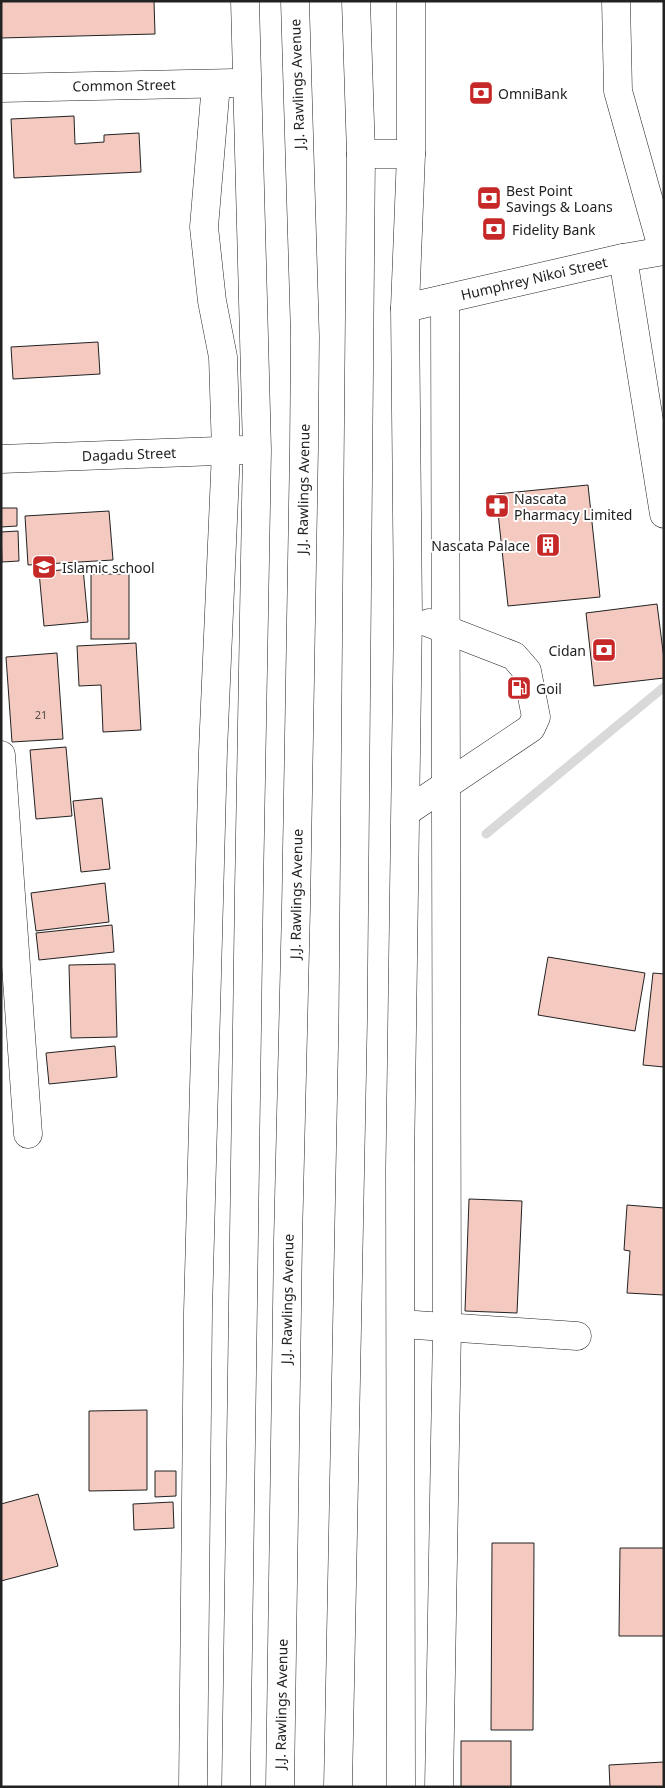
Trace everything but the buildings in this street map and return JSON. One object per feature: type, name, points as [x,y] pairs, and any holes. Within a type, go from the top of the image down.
[{"type":"main road","points":[[236,1787],[248,889],[257,450],[245,1]]},
{"type":"main road","name":"J.J. Rawlings Avenue","points":[[280,1787],[305,336],[295,1]]},
{"type":"main road","points":[[338,1787],[352,1031],[361,154],[356,1]]},
{"type":"main road","points":[[401,1787],[400,1167],[408,615],[405,308],[411,154],[411,1]]},
{"type":"main road","points":[[616,1],[618,91],[663,251]]},
{"type":"main road","name":"Common Street","points":[[1,88],[247,83]]},
{"type":"main road","points":[[193,1787],[198,1312],[213,752],[226,451],[223,357],[212,301],[204,227],[216,84]]},
{"type":"main road","points":[[361,154],[411,154]]},
{"type":"main road","name":"Humphrey Nikoi Street","points":[[405,308],[623,258],[663,251]]},
{"type":"main road","points":[[623,258],[664,514]]},
{"type":"main road","points":[[439,1787],[447,1328],[445,298]]},
{"type":"main road","name":"Dagadu Street","points":[[1,459],[257,450]]},
{"type":"main road","points":[[406,812],[531,728],[536,717],[527,671],[514,656],[408,615]]},
{"type":"main road","points":[[1,755],[28,1134]]},
{"type":"main road","points":[[401,1324],[577,1336]]},
{"type":"waterway","points":[[486,834],[664,687]]},
{"type":"place","name":"OmniBank","points":[[481,93]]},
{"type":"place","name":"Best Point Savings & Loans","points":[[489,198]]},
{"type":"place","name":"Fidelity Bank","points":[[494,229]]},
{"type":"place","name":"Nascata Pharmacy Limited","points":[[497,506]]},
{"type":"place","name":"Nascata Palace","points":[[548,545]]},
{"type":"place","name":"Islamic school","points":[[44,567]]},
{"type":"place","name":"Cidan","points":[[604,650]]},
{"type":"place","name":"Goil","points":[[519,688]]}]
